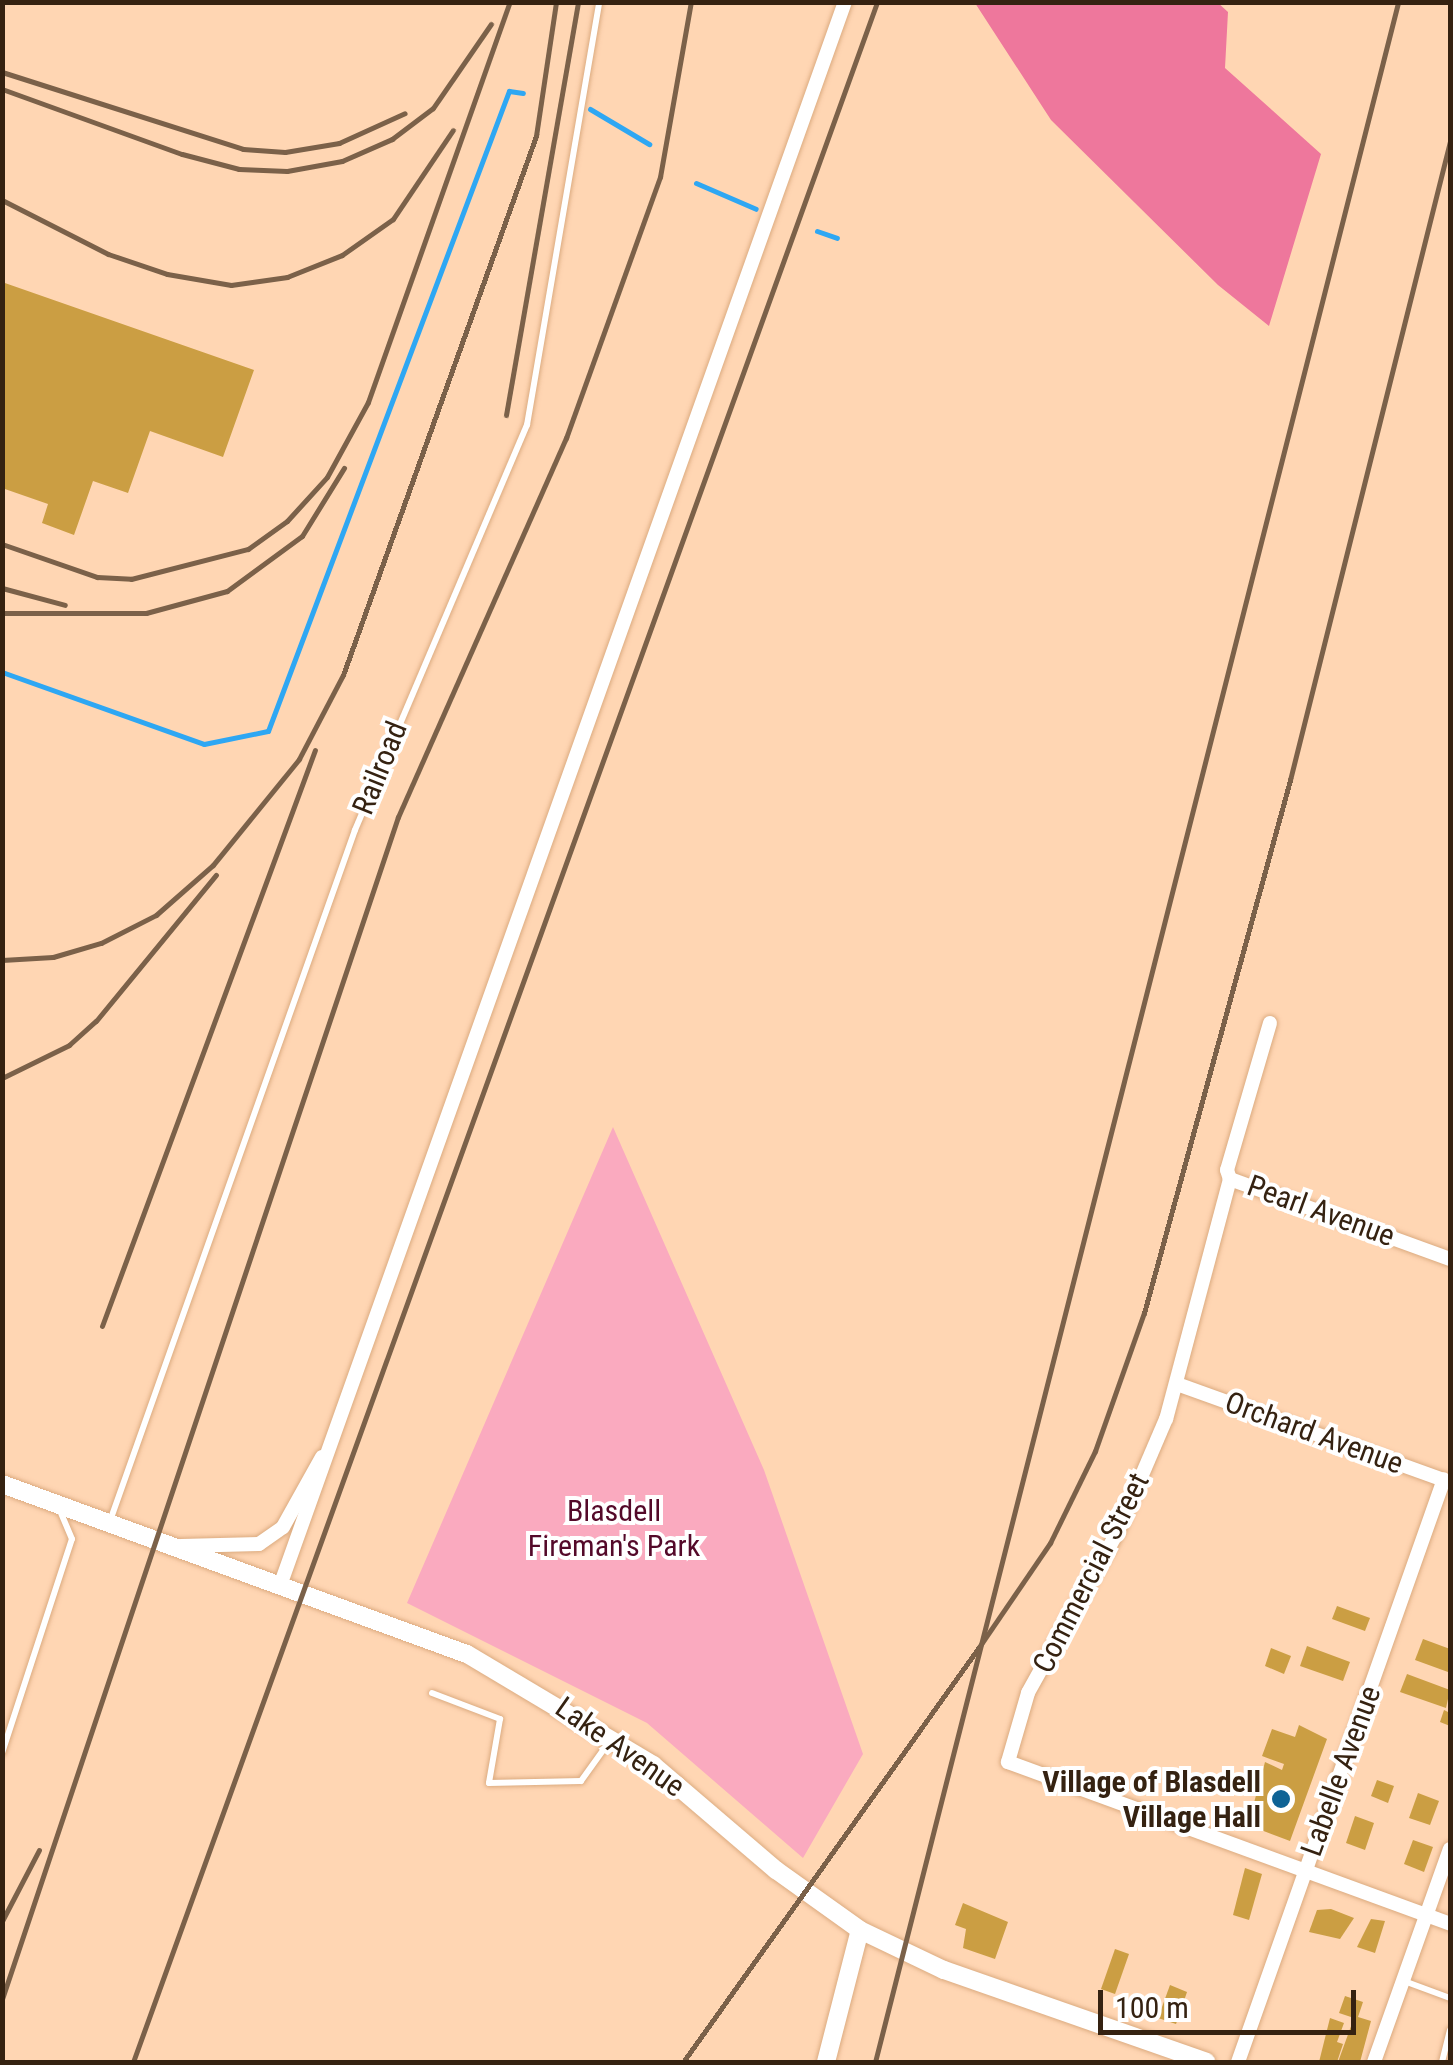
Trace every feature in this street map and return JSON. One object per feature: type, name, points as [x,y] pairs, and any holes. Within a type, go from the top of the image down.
[{"type":"street","points":[[281,1583],[322,1457],[845,2]]},
{"type":"street","name":"Pearl Avenue","points":[[1270,1023],[1227,1170],[1230,1179],[1450,1258]]},
{"type":"street","name":"Commercial Street","points":[[1230,1179],[1177,1384],[1133,1500],[1028,1693],[1008,1762],[1305,1871]]},
{"type":"street","name":"Orchard Avenue","points":[[1177,1384],[1447,1481]]},
{"type":"street","points":[[179,1546],[259,1544],[284,1527],[322,1457]]},
{"type":"street","name":"Labelle Avenue","points":[[1238,2062],[1447,1481]]},
{"type":"street","name":"Lake Avenue","points":[[2,1484],[281,1583],[466,1654],[612,1737],[860,1930],[944,1970],[1206,2062]]},
{"type":"street","points":[[1374,2062],[1450,1849]]},
{"type":"street","points":[[1305,1871],[1450,1924]]},
{"type":"street","points":[[826,2062],[860,1930]]},
{"type":"lane","name":"Railroad","points":[[109,1522],[355,830],[527,425],[599,2]]},
{"type":"lane","points":[[2,1753],[72,1540],[56,1504]]},
{"type":"lane","points":[[432,1692],[500,1719],[489,1783],[582,1782],[612,1737]]},
{"type":"lane","points":[[1403,1980],[1450,1998]]},
{"type":"lane","points":[[1442,2062],[1450,2030]]},
{"type":"green space","name":"Blasdell Fireman's Park","points":[[613,1127],[764,1470],[863,1754],[803,1858],[647,1723],[407,1603]]},
{"type":"shaded area","points":[[1217,2],[1228,12],[1225,68],[1321,154],[1269,326],[1218,285],[1051,120],[975,3]]},
{"type":"building","points":[[2,282],[254,370],[223,457],[150,431],[128,493],[93,481],[74,535],[42,523],[48,504],[2,488]]},
{"type":"building","points":[[1337,1606],[1370,1618],[1365,1631],[1332,1619]]},
{"type":"building","points":[[1423,1639],[1450,1649],[1448,1672],[1415,1660]]},
{"type":"building","points":[[1307,1646],[1350,1662],[1343,1681],[1300,1666]]},
{"type":"building","points":[[1271,1648],[1291,1656],[1284,1674],[1265,1666]]},
{"type":"building","points":[[1407,1674],[1450,1690],[1446,1708],[1400,1692]]},
{"type":"building","points":[[1444,1710],[1450,1713],[1450,1726],[1440,1722]]},
{"type":"building","name":"Village of Blasdell Village Hall","points":[[1299,1725],[1327,1739],[1290,1841],[1248,1825],[1265,1762],[1282,1770],[1284,1764],[1262,1756],[1272,1729],[1295,1737]]},
{"type":"building","points":[[1377,1780],[1394,1786],[1388,1803],[1371,1796]]},
{"type":"building","points":[[1418,1793],[1439,1801],[1430,1825],[1409,1818]]},
{"type":"building","points":[[1355,1816],[1374,1823],[1365,1850],[1346,1843]]},
{"type":"building","points":[[1413,1840],[1433,1847],[1424,1872],[1404,1864]]},
{"type":"building","points":[[1245,1868],[1262,1874],[1249,1920],[1233,1915]]},
{"type":"building","points":[[963,1903],[1008,1922],[995,1959],[963,1948],[966,1929],[955,1925]]},
{"type":"building","points":[[1331,1909],[1354,1918],[1340,1939],[1309,1932],[1317,1910]]},
{"type":"building","points":[[1371,1919],[1385,1921],[1375,1953],[1357,1947]]},
{"type":"building","points":[[1115,1949],[1129,1954],[1115,1994],[1101,1989]]},
{"type":"building","points":[[1170,1985],[1187,1992],[1176,2024],[1158,2018]]},
{"type":"building","points":[[1345,1996],[1363,2002],[1358,2017],[1371,2021],[1360,2062],[1338,2062],[1354,2018],[1339,2013]]},
{"type":"building","points":[[1330,2018],[1344,2023],[1337,2042],[1343,2044],[1337,2062],[1319,2062]]},
{"type":"waterway","points":[[2,672],[204,744],[268,731],[509,91],[523,93]]},
{"type":"waterway","points":[[590,109],[649,144]]},
{"type":"waterway","points":[[696,183],[756,209]]},
{"type":"waterway","points":[[817,231],[837,238]]},
{"type":"railway","points":[[2,544],[97,577],[131,579],[248,549],[287,521],[327,477],[368,402],[510,2]]},
{"type":"railway","points":[[2,960],[53,957],[101,943],[156,915],[213,865],[299,759],[343,675],[536,136],[556,2]]},
{"type":"railway","points":[[506,415],[578,2]]},
{"type":"railway","points":[[2,1999],[398,817],[566,438],[660,177],[691,2]]},
{"type":"railway","points":[[133,2062],[877,2]]},
{"type":"railway","points":[[875,2062],[1398,2]]},
{"type":"railway","points":[[2,89],[182,154],[239,169],[287,171],[342,161],[392,139],[433,108],[491,24]]},
{"type":"railway","points":[[2,72],[243,149],[285,152],[339,143],[405,113]]},
{"type":"railway","points":[[2,200],[108,254],[167,274],[231,285],[287,277],[342,255],[393,219],[453,130]]},
{"type":"railway","points":[[683,2062],[1050,1543],[1095,1451],[1144,1313],[1290,780],[1450,141]]},
{"type":"railway","points":[[2,613],[146,613],[227,591],[302,536],[344,468]]},
{"type":"railway","points":[[2,588],[65,605]]},
{"type":"railway","points":[[102,1326],[315,750]]},
{"type":"railway","points":[[2,1078],[69,1045],[96,1021],[216,875]]},
{"type":"railway","points":[[2,1921],[39,1850]]},
{"type":"place","name":"Village of Blasdell Village Hall","points":[[1281,1799]]}]
